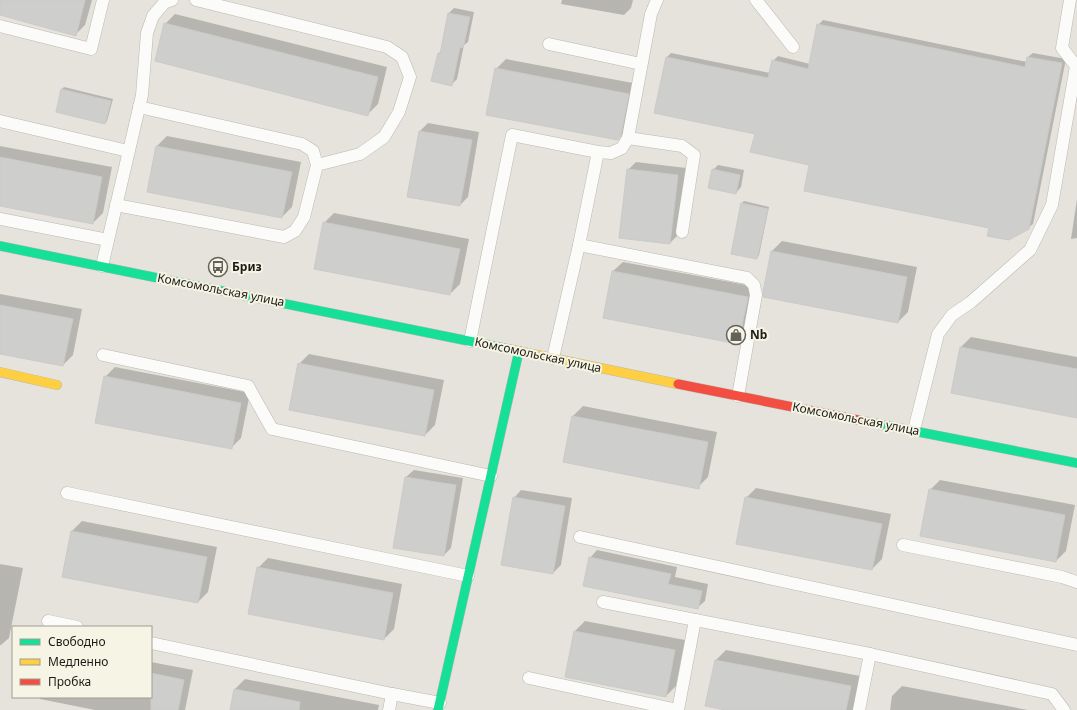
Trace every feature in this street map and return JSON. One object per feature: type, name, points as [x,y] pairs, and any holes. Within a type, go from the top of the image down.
[{"type":"main road","name":"Комсомольская улица","points":[[0,246],[738,396],[1077,463]]},
{"type":"main road","points":[[439,706],[519,351]]},
{"type":"main road","points":[[0,372],[57,385]]},
{"type":"lane","points":[[0,26],[91,49],[103,0]]},
{"type":"lane","points":[[102,266],[142,95],[147,33],[153,16],[164,3],[172,0]]},
{"type":"lane","points":[[196,0],[387,47],[402,57],[410,77],[399,112],[384,137],[360,154],[317,166]]},
{"type":"lane","points":[[470,341],[512,135],[598,152],[611,153],[622,148],[628,138],[650,14],[657,0]]},
{"type":"lane","points":[[756,0],[793,47]]},
{"type":"lane","points":[[914,430],[938,334],[952,315],[971,302],[1030,250],[1052,205],[1076,66],[1062,48],[1070,0]]},
{"type":"lane","points":[[549,44],[641,64]]},
{"type":"lane","points":[[116,205],[284,237],[295,231],[304,218],[317,166],[313,151],[302,144],[139,107]]},
{"type":"lane","points":[[0,121],[128,151]]},
{"type":"lane","points":[[628,138],[682,146],[694,155],[682,232]]},
{"type":"lane","points":[[553,358],[579,245],[598,152]]},
{"type":"lane","points":[[0,219],[108,240]]},
{"type":"lane","points":[[579,245],[747,278],[754,285],[756,295],[738,396]]},
{"type":"lane","points":[[103,355],[248,386],[272,429],[491,476]]},
{"type":"lane","points":[[67,493],[468,576]]},
{"type":"lane","points":[[580,536],[1077,645]]},
{"type":"lane","points":[[903,545],[1062,577],[1077,582]]},
{"type":"lane","points":[[603,602],[870,654],[1052,694],[1064,710]]},
{"type":"lane","points":[[529,678],[678,710],[695,620]]},
{"type":"lane","points":[[48,621],[72,626]]},
{"type":"lane","points":[[152,643],[392,694],[439,706]]},
{"type":"lane","points":[[859,710],[870,654]]},
{"type":"lane","points":[[389,710],[392,694]]},
{"type":"building","points":[[0,0],[85,0],[76,36],[0,15]]},
{"type":"building","points":[[448,13],[470,17],[463,48],[460,47],[452,86],[431,81],[438,53],[440,54]]},
{"type":"building","points":[[164,23],[378,77],[368,116],[155,61]]},
{"type":"building","points":[[817,24],[1025,67],[1027,57],[1062,63],[1029,229],[1009,240],[987,236],[989,228],[804,191],[809,165],[750,152],[755,134],[654,113],[666,57],[768,78],[772,60],[808,69]]},
{"type":"building","points":[[495,68],[629,94],[621,135],[618,140],[486,115]]},
{"type":"building","points":[[61,89],[111,101],[105,124],[56,112]]},
{"type":"building","points":[[419,131],[472,140],[460,206],[407,197]]},
{"type":"building","points":[[156,146],[292,172],[282,218],[147,192]]},
{"type":"building","points":[[0,157],[102,177],[93,224],[0,206]]},
{"type":"building","points":[[627,169],[678,175],[670,244],[619,238]]},
{"type":"building","points":[[712,169],[740,175],[736,194],[708,188]]},
{"type":"building","points":[[741,203],[768,209],[757,259],[731,254]]},
{"type":"building","points":[[323,222],[460,249],[450,295],[314,269]]},
{"type":"building","points":[[771,251],[907,277],[898,323],[763,297]]},
{"type":"building","points":[[612,271],[748,297],[738,344],[603,318]]},
{"type":"building","points":[[0,305],[73,319],[63,366],[0,354]]},
{"type":"building","points":[[960,347],[1077,369],[1077,418],[951,393]]},
{"type":"building","points":[[298,363],[434,390],[425,436],[289,410]]},
{"type":"building","points":[[104,376],[241,403],[232,449],[95,423]]},
{"type":"building","points":[[572,416],[708,442],[699,489],[563,462]]},
{"type":"building","points":[[405,477],[456,485],[444,556],[393,548]]},
{"type":"building","points":[[929,489],[1065,515],[1056,562],[920,536]]},
{"type":"building","points":[[513,497],[565,506],[553,574],[501,565]]},
{"type":"building","points":[[745,497],[882,524],[872,570],[736,544]]},
{"type":"building","points":[[71,531],[207,557],[198,603],[62,577]]},
{"type":"building","points":[[589,557],[671,574],[668,584],[702,591],[698,609],[583,586]]},
{"type":"building","points":[[257,567],[393,593],[384,640],[248,614]]},
{"type":"building","points":[[574,631],[675,650],[666,697],[565,677]]},
{"type":"building","points":[[715,660],[851,686],[846,710],[725,710],[705,706]]},
{"type":"building","points":[[152,673],[184,680],[178,710],[151,710]]},
{"type":"building","points":[[234,689],[300,702],[299,710],[230,710]]},
{"type":"traffic: fast","points":[[0,246],[508,349]]},
{"type":"traffic: fast","points":[[438,710],[519,351]]},
{"type":"traffic: fast","points":[[868,422],[1077,463]]},
{"type":"traffic: slow","points":[[508,349],[678,384]]},
{"type":"traffic: slow","points":[[0,372],[57,385]]},
{"type":"traffic: jam","points":[[678,384],[868,422]]},
{"type":"place","name":"Бриз","points":[[218,267]]},
{"type":"place","name":"Nb","points":[[736,335]]}]
